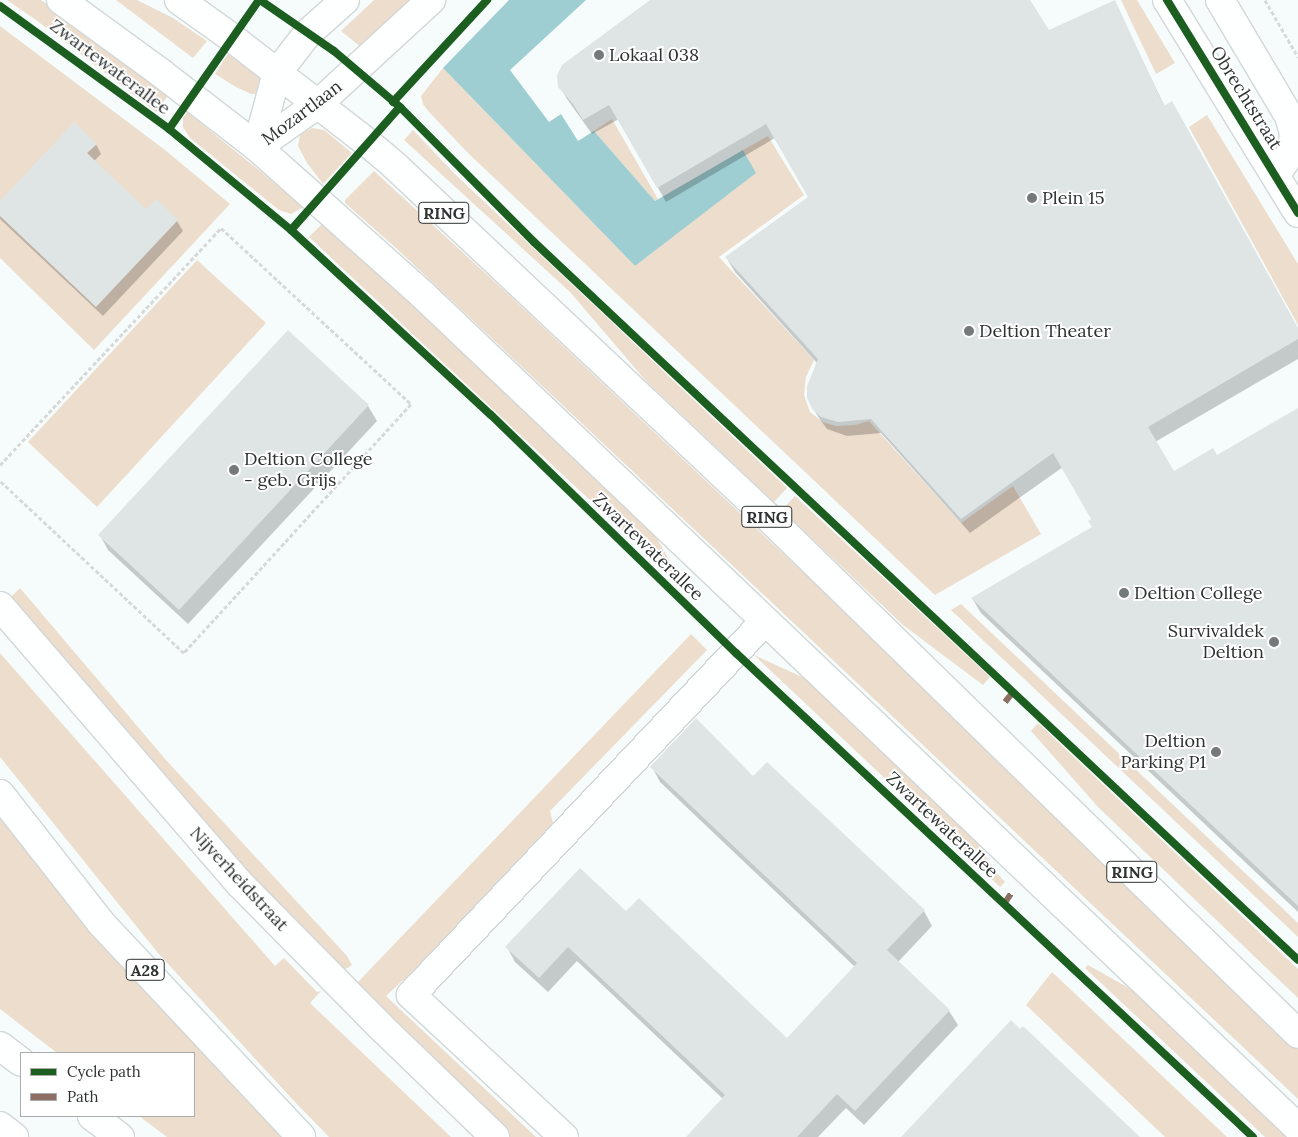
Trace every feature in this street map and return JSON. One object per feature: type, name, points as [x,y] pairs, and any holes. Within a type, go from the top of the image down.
[{"type":"main road","name":"Zwartewaterallee","points":[[61,0],[161,73],[257,147],[422,294],[1298,1128]]},
{"type":"main road","name":"RING","points":[[180,0],[318,104],[394,165],[771,520],[1298,1034]]},
{"type":"main road","name":"Mozartlaan","points":[[257,147],[277,73],[308,34],[346,0]]},
{"type":"main road","name":"Mozartlaan","points":[[257,147],[318,104],[431,0]]},
{"type":"main road","name":"Obrechtstraat","points":[[1167,0],[1298,213]]},
{"type":"main road","points":[[1220,0],[1289,116],[1294,133],[1292,151],[1276,175]]},
{"type":"main road","name":"Nijverheidstraat","points":[[0,606],[240,884],[387,1033],[495,1137]]},
{"type":"main road","points":[[564,1137],[411,995],[765,621]]},
{"type":"main road","name":"A28","points":[[0,794],[101,923],[301,1137]]},
{"type":"main road","points":[[0,1046],[20,1061]]},
{"type":"main road","points":[[93,1117],[120,1137]]},
{"type":"main road","points":[[0,1126],[14,1137]]},
{"type":"path","points":[[1265,0],[1298,56]]},
{"type":"path","points":[[0,465],[221,228],[411,404],[184,653],[0,481]]},
{"type":"shaded area","points":[[7,0],[41,0],[118,57],[167,97],[156,112]]},
{"type":"shaded area","points":[[116,0],[137,0],[173,18],[207,41],[193,58]]},
{"type":"shaded area","points":[[374,0],[412,0],[361,47],[341,31]]},
{"type":"shaded area","points":[[1121,0],[1137,0],[1175,63],[1156,74]]},
{"type":"shaded area","points":[[0,26],[165,150],[230,204],[94,350],[0,258]]},
{"type":"shaded area","points":[[227,55],[263,80],[260,94],[251,94],[215,74]]},
{"type":"shaded area","points":[[443,68],[635,266],[755,173],[743,150],[768,136],[804,195],[719,257],[814,360],[806,377],[804,395],[810,412],[823,422],[836,426],[855,425],[869,421],[961,523],[1013,486],[1041,534],[935,595],[469,154],[429,112],[423,104],[421,96]]},
{"type":"shaded area","points":[[187,112],[303,207],[291,214],[279,210],[190,138],[183,127],[183,118]]},
{"type":"shaded area","points":[[1207,115],[1298,264],[1298,325],[1189,127]]},
{"type":"shaded area","points":[[612,119],[658,199],[655,201],[594,131]]},
{"type":"shaded area","points":[[312,128],[324,130],[352,153],[323,184],[307,163],[298,146],[300,135]]},
{"type":"shaded area","points":[[413,130],[456,175],[787,488],[774,502],[646,381],[570,292],[404,140]]},
{"type":"shaded area","points":[[374,171],[507,293],[1298,1040],[1298,1099],[396,248],[345,203],[345,200]]},
{"type":"shaded area","points":[[322,224],[438,329],[653,532],[689,593],[309,237]]},
{"type":"shaded area","points":[[197,260],[266,323],[97,507],[28,442]]},
{"type":"shaded area","points":[[795,496],[990,677],[983,685],[903,625],[782,510]]},
{"type":"shaded area","points":[[20,588],[166,760],[347,956],[352,965],[343,969],[262,887],[9,599]]},
{"type":"shaded area","points":[[961,604],[1298,923],[1298,937],[951,610]]},
{"type":"shaded area","points":[[691,634],[707,650],[550,811],[554,827],[444,942],[386,996],[536,1137],[507,1137],[358,985],[358,982]]},
{"type":"shaded area","points":[[0,653],[275,966],[284,958],[317,992],[321,991],[310,1003],[451,1137],[329,1137],[293,1100],[158,953],[0,757]]},
{"type":"shaded area","points":[[754,655],[809,680],[970,832],[996,872],[1005,882],[1000,887]]},
{"type":"shaded area","points":[[1038,723],[1298,969],[1298,998],[1099,808],[1031,731]]},
{"type":"shaded area","points":[[0,813],[133,975],[281,1137],[167,1137],[140,1117],[195,1117],[195,1052],[56,1052],[0,1009]]},
{"type":"shaded area","points":[[1088,965],[1143,996],[1293,1137],[1265,1137],[1085,968]]},
{"type":"shaded area","points":[[1052,972],[1227,1137],[1165,1137],[1026,1005]]},
{"type":"water","points":[[509,0],[586,0],[510,70],[549,122],[561,114],[578,141],[594,131],[655,201],[743,150],[756,173],[635,266],[443,68]]},
{"type":"building","name":"Deltion College","points":[[650,0],[1030,0],[1049,30],[1115,0],[1164,106],[1172,101],[1298,328],[1298,339],[1148,427],[1174,471],[1213,448],[1217,455],[1298,408],[1298,906],[971,598],[1092,527],[1088,521],[1091,519],[1053,453],[961,519],[871,419],[838,422],[821,417],[813,410],[807,398],[807,386],[818,359],[725,257],[808,197],[766,124],[657,188],[609,105],[583,120],[573,104],[558,87],[557,75],[562,65]]},
{"type":"building","points":[[74,122],[97,144],[87,153],[146,209],[156,199],[178,220],[96,307],[0,216],[0,201]]},
{"type":"building","name":"Deltion College - geb. Grijs","points":[[288,330],[369,405],[179,610],[98,535]]},
{"type":"building","points":[[696,718],[753,776],[767,762],[925,910],[887,950],[950,1010],[855,1111],[837,1094],[797,1137],[686,1137],[725,1095],[568,947],[539,978],[505,947],[580,868],[626,911],[639,898],[787,1038],[857,963],[650,767]]},
{"type":"building","points":[[1011,1020],[1020,1029],[1023,1026],[1140,1137],[901,1137]]},
{"type":"marked path","points":[[1005,702],[1014,691]]},
{"type":"marked path","points":[[1004,904],[1012,892]]},
{"type":"cycle path","points":[[169,129],[259,0]]},
{"type":"cycle path","points":[[260,0],[334,51],[400,107],[534,242],[1298,960]]},
{"type":"cycle path","points":[[393,102],[487,0]]},
{"type":"cycle path","points":[[1167,0],[1298,213]]},
{"type":"cycle path","points":[[0,6],[169,129],[291,230],[491,415],[736,653],[1253,1137]]},
{"type":"cycle path","points":[[291,230],[400,107]]},
{"type":"place","name":"Lokaal 038","points":[[599,55]]},
{"type":"place","name":"Plein 15","points":[[1032,198]]},
{"type":"place","name":"Deltion Theater","points":[[969,331]]},
{"type":"place","name":"Deltion College - geb. Grijs","points":[[234,470]]},
{"type":"place","name":"Deltion College","points":[[1124,593]]},
{"type":"place","name":"Survivaldek Deltion","points":[[1274,642]]},
{"type":"place","name":"Deltion Parking P1","points":[[1216,752]]}]
